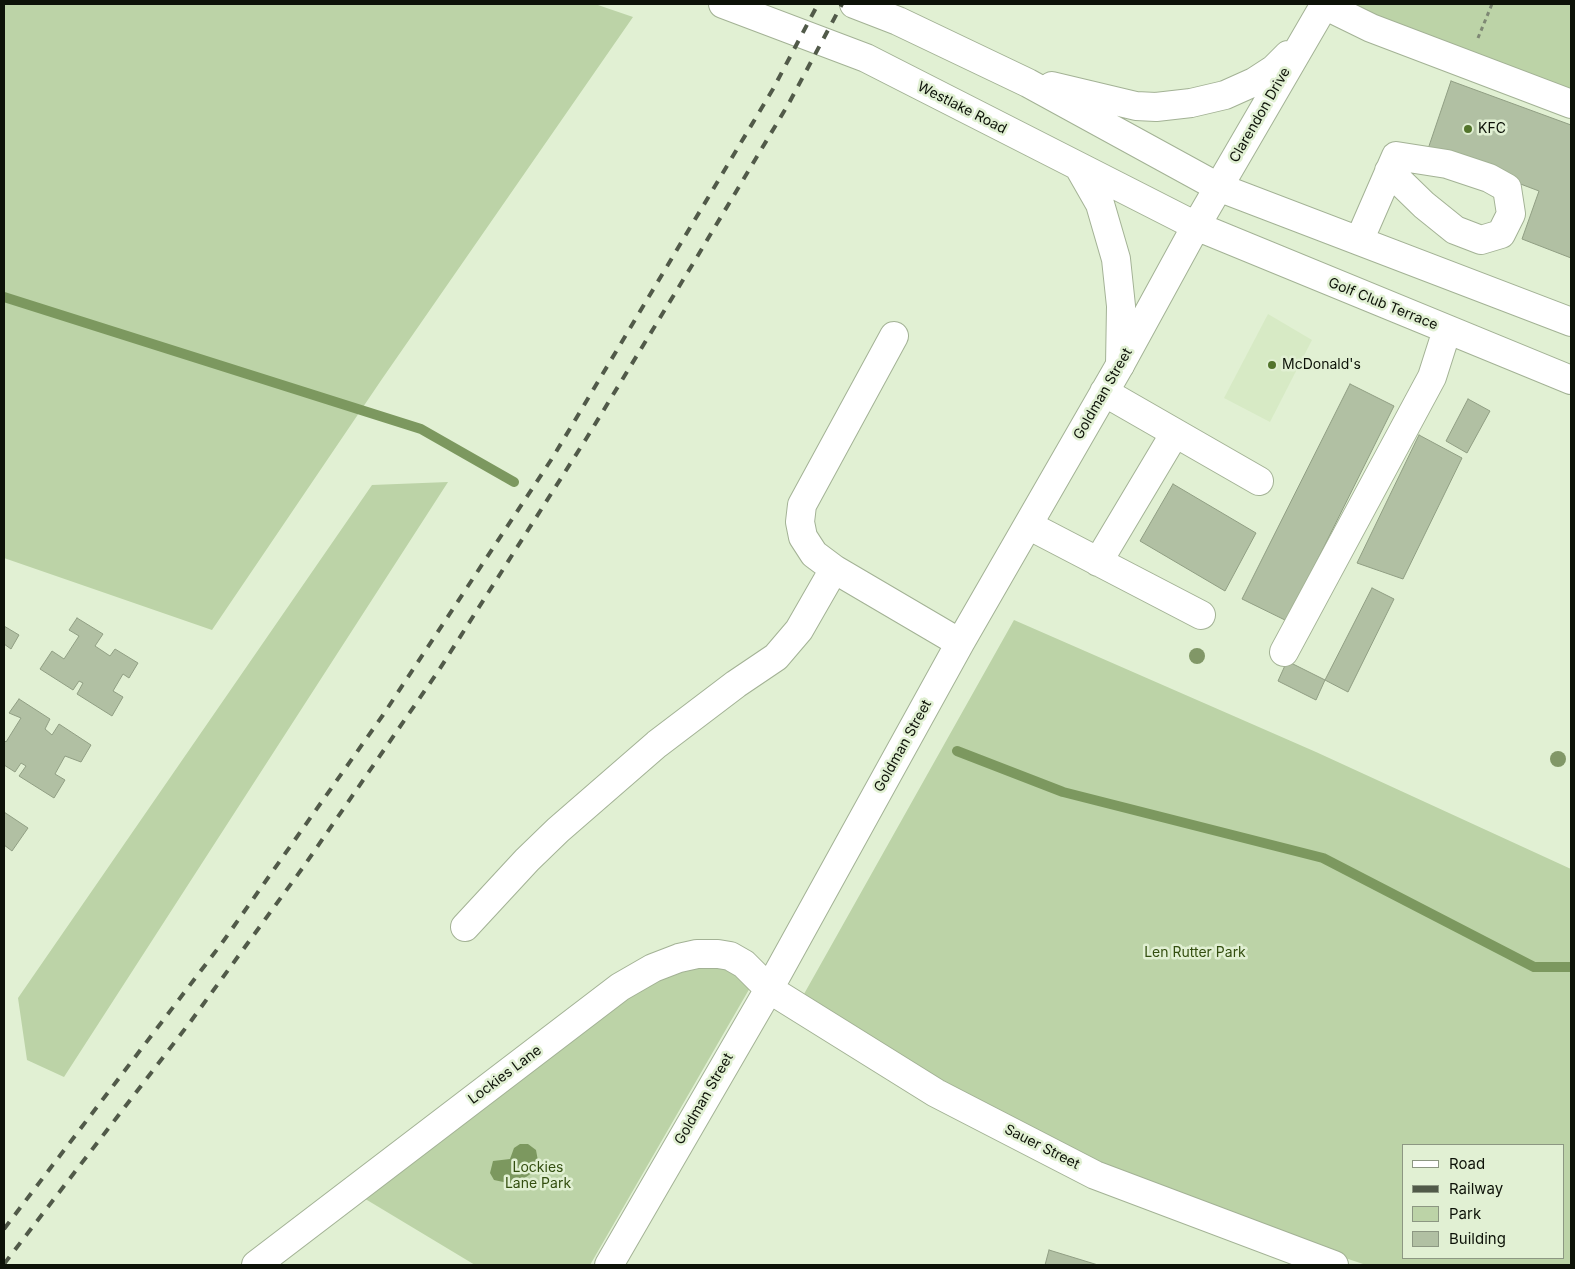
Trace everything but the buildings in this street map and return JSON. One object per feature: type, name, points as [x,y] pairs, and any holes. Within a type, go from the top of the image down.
[{"type":"street","name":"Westlake Road","points":[[723,4],[866,58],[1080,169],[1196,226]]},
{"type":"street","points":[[854,4],[898,21],[1028,83],[1218,187],[1571,322]]},
{"type":"street","points":[[1325,4],[1371,28],[1571,104]]},
{"type":"street","name":"Clarendon Drive","points":[[1196,226],[1325,4]]},
{"type":"street","points":[[1028,83],[1059,87],[1136,106],[1156,107],[1191,103],[1224,94],[1254,82],[1274,69],[1302,42]]},
{"type":"street","points":[[1080,169],[1100,204],[1116,258],[1121,306],[1120,365]]},
{"type":"street","points":[[1359,241],[1389,171]]},
{"type":"street","name":"Golf Club Terrace","points":[[1196,226],[1571,380]]},
{"type":"street","name":"Goldman Street","points":[[609,1265],[769,989],[960,643],[1120,365],[1196,226]]},
{"type":"street","points":[[1284,652],[1432,377],[1447,330]]},
{"type":"street","points":[[894,336],[802,505],[800,522],[803,537],[814,554],[834,568],[960,643]]},
{"type":"street","points":[[1104,392],[1259,481]]},
{"type":"street","points":[[1098,562],[1175,433]]},
{"type":"street","points":[[1028,525],[1201,615]]},
{"type":"street","points":[[464,927],[526,860],[657,744],[736,684],[776,657],[799,630],[834,568]]},
{"type":"street","name":"Lockies Lane","points":[[256,1265],[620,987],[653,968],[696,954],[724,955],[744,964],[769,989]]},
{"type":"street","name":"Sauer Street","points":[[769,989],[936,1093],[1095,1175],[1323,1263]]},
{"type":"shaded area","points":[[1268,314],[1312,340],[1270,422],[1224,398]]},
{"type":"shaded area","points":[[520,1144],[528,1144],[536,1150],[538,1161],[536,1170],[519,1182],[508,1183],[494,1180],[490,1173],[493,1161],[510,1159],[514,1148]]},
{"type":"green space","points":[[4,4],[595,4],[633,17],[382,379],[212,630],[4,558]]},
{"type":"green space","points":[[1348,4],[1571,4],[1571,93],[1442,46]]},
{"type":"green space","points":[[448,482],[64,1077],[27,1060],[18,998],[372,485]]},
{"type":"green space","name":"Len Rutter Park","points":[[1014,620],[1316,752],[1571,869],[1571,1265],[1366,1265],[1271,1233],[1099,1166],[944,1086],[804,994]]},
{"type":"green space","name":"Lockies Lane Park","points":[[697,964],[728,966],[751,986],[590,1265],[475,1265],[362,1197],[653,979]]},
{"type":"waterway","points":[[4,297],[421,429],[514,482]]},
{"type":"waterway","points":[[957,751],[1063,792],[1323,858],[1534,967],[1571,967]]},
{"type":"railway","points":[[4,1229],[222,943],[383,715],[553,457],[773,89],[818,4]]},
{"type":"railway","points":[[4,1264],[191,1021],[304,866],[439,670],[586,439],[694,262],[789,103],[842,4]]},
{"type":"place","name":"KFC","points":[[1468,129]]},
{"type":"place","name":"McDonald's","points":[[1272,365]]}]
